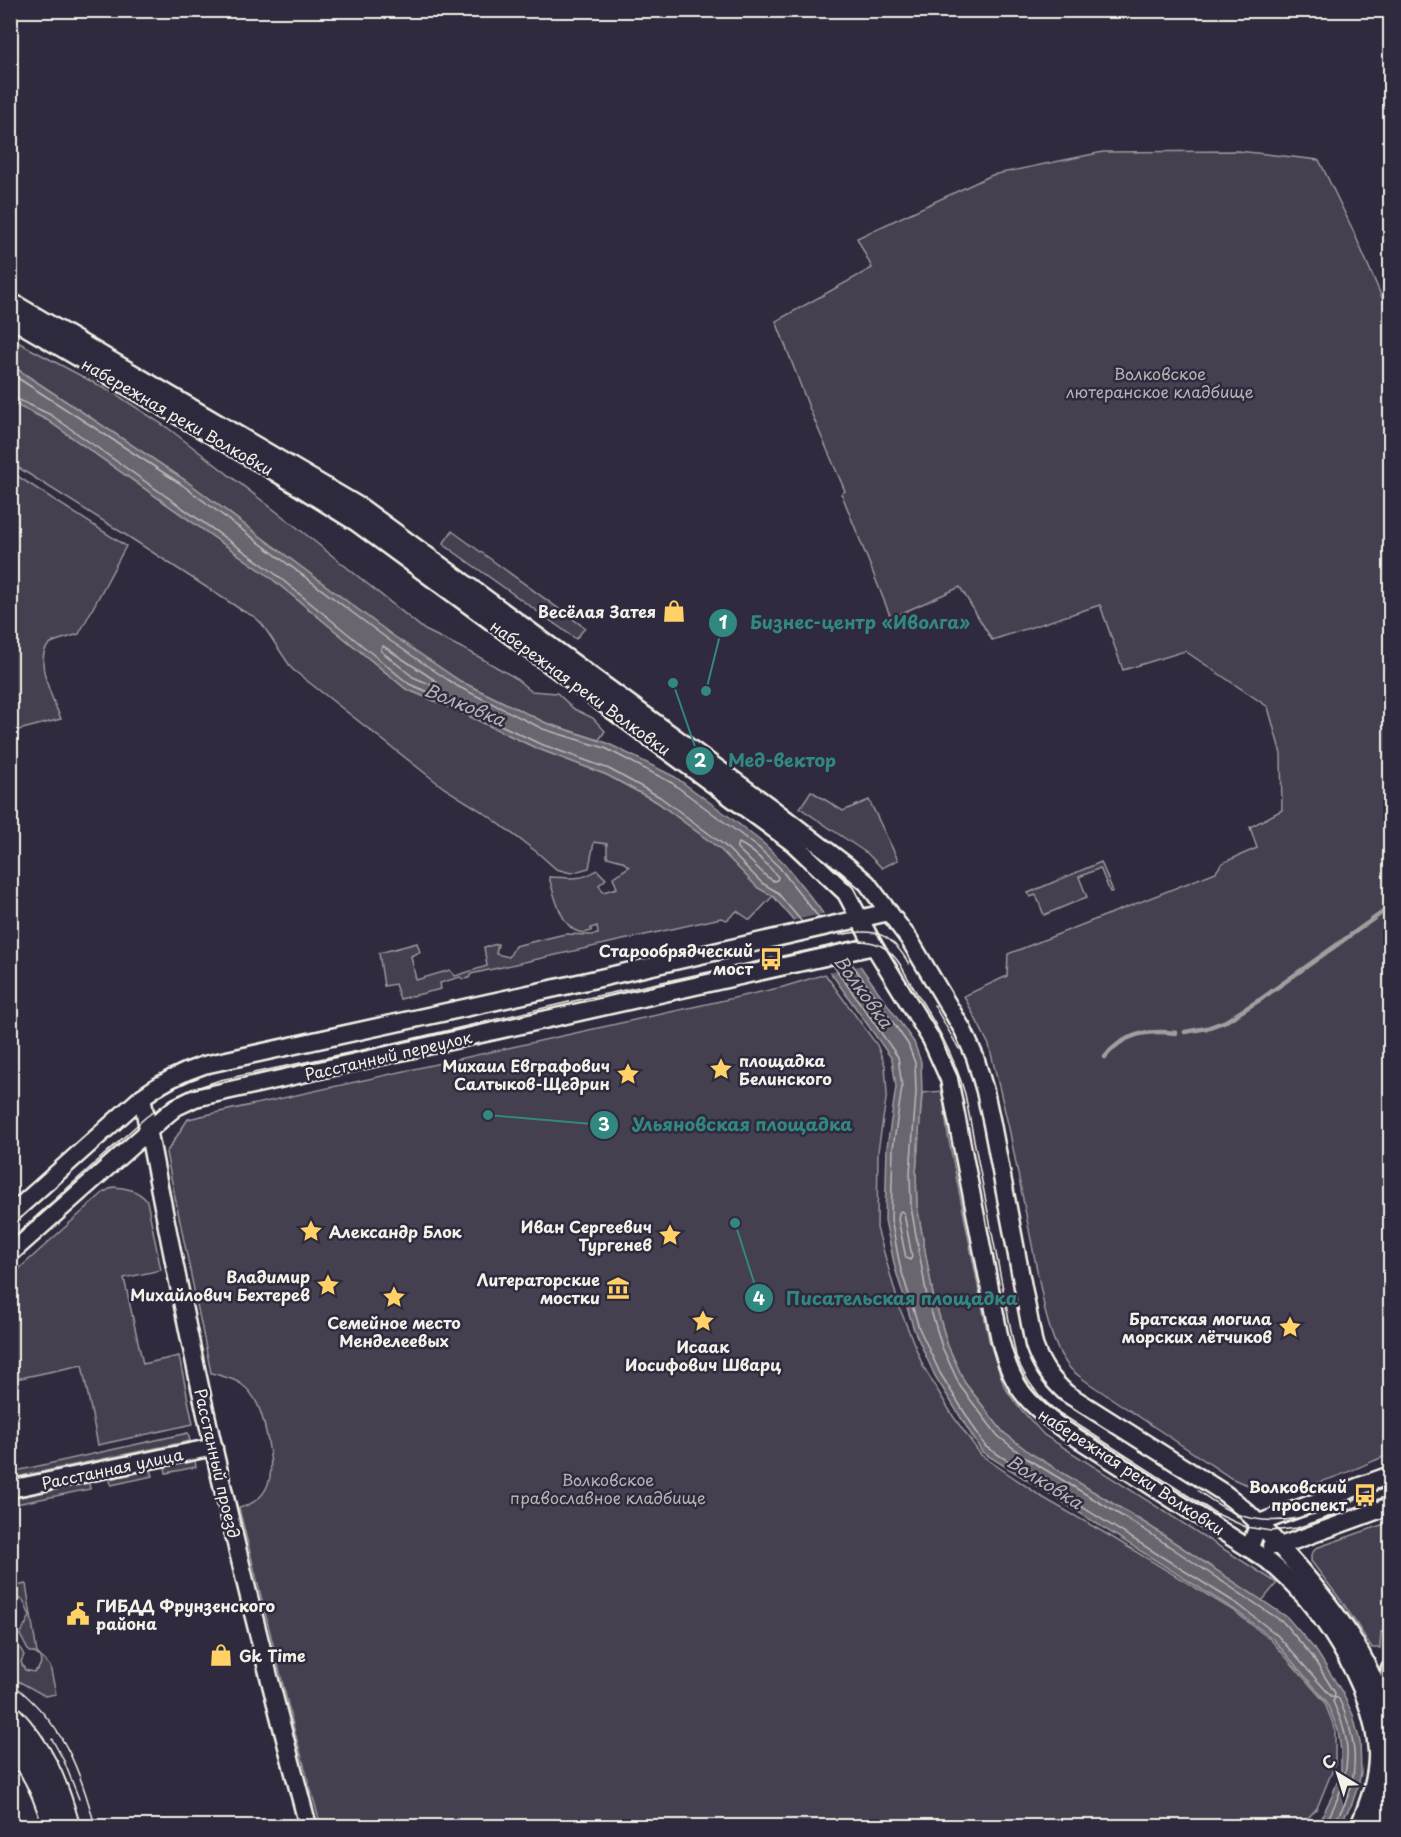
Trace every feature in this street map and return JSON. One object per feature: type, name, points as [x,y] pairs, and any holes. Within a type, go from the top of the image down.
[{"type":"main road","points":[[10,1714],[27,1732],[50,1768],[69,1827]]},
{"type":"main road","points":[[10,1742],[34,1776],[53,1827]]},
{"type":"street","name":"набережная реки Волковки","points":[[10,301],[362,508],[824,848],[867,883],[909,939],[963,1030],[975,1057],[985,1091],[1034,1345],[1042,1365],[1066,1393],[1224,1493],[1258,1522]]},
{"type":"street","name":"набережная реки Волковки","points":[[10,318],[275,472],[357,523],[793,843],[846,893],[874,946],[931,1039],[949,1079],[1000,1340],[1009,1370],[1017,1385],[1033,1406],[1063,1430],[1250,1547]]},
{"type":"street","points":[[860,919],[889,912]]},
{"type":"street","name":"Расстанный переулок","points":[[10,1215],[142,1097],[173,1076],[204,1065],[860,919]]},
{"type":"street","name":"Расстанный переулок","points":[[10,1254],[148,1130],[176,1107],[195,1098],[874,946]]},
{"type":"street","name":"Расстанный проезд","points":[[142,1097],[214,1447],[265,1663],[308,1827]]},
{"type":"street","name":"Расстанная улица","points":[[10,1489],[214,1447]]},
{"type":"street","points":[[1258,1522],[1390,1475]]},
{"type":"street","points":[[1250,1547],[1280,1546],[1390,1506]]},
{"type":"street","points":[[1250,1547],[1258,1522]]},
{"type":"street","points":[[1258,1522],[1325,1599],[1359,1648],[1372,1675],[1385,1712],[1390,1738]]},
{"type":"street","points":[[1250,1547],[1277,1568],[1297,1588],[1336,1641],[1357,1677],[1374,1730],[1377,1750],[1372,1792],[1359,1827]]},
{"type":"street","points":[[1385,1712],[1390,1669]]},
{"type":"street","points":[[1376,1827],[1387,1793],[1390,1774]]},
{"type":"green space","name":"Волковское лютеранское кладбище","points":[[1238,151],[1319,160],[1352,228],[1390,316],[1390,1454],[1352,1471],[1312,1484],[1271,1489],[1251,1486],[1231,1478],[1087,1382],[1064,1361],[1054,1340],[1045,1311],[1009,1128],[989,1045],[964,996],[1007,976],[1008,954],[1216,872],[1222,863],[1257,848],[1250,827],[1282,810],[1281,754],[1268,707],[1185,651],[1123,670],[1100,605],[992,640],[960,587],[891,618],[841,494],[845,491],[810,410],[776,321],[872,268],[857,238],[992,175],[1103,152]]},
{"type":"green space","points":[[10,338],[117,395],[168,428],[425,630],[514,677],[531,691],[557,693],[574,709],[593,718],[605,731],[599,740],[546,723],[460,681],[392,635],[185,480],[11,366]]},
{"type":"green space","points":[[10,402],[47,420],[266,574],[406,689],[536,748],[607,775],[657,802],[720,849],[758,888],[773,896],[750,920],[737,911],[727,920],[721,918],[471,974],[469,978],[460,977],[440,983],[441,989],[400,999],[395,984],[384,986],[379,953],[417,943],[420,952],[411,956],[416,980],[450,970],[455,976],[487,966],[484,947],[498,944],[496,954],[509,957],[515,946],[565,934],[598,934],[597,926],[591,928],[591,931],[582,933],[574,930],[567,923],[557,905],[549,877],[579,877],[597,870],[606,879],[599,885],[603,892],[617,888],[613,877],[629,867],[622,861],[607,857],[607,844],[594,842],[589,868],[571,873],[556,869],[486,814],[444,788],[292,669],[255,617],[11,463]]},
{"type":"green space","points":[[11,472],[126,546],[79,634],[51,643],[45,649],[43,658],[46,680],[61,719],[11,732]]},
{"type":"green space","points":[[452,531],[585,628],[576,639],[443,544]]},
{"type":"green space","points":[[811,791],[843,811],[869,800],[898,860],[882,868],[868,854],[800,808]]},
{"type":"green space","points":[[1101,862],[1113,891],[1110,892],[1100,868],[1079,877],[1087,897],[1044,915],[1036,895],[1030,897],[1028,893]]},
{"type":"green space","name":"Волковское православное кладбище","points":[[825,974],[877,1045],[885,1065],[887,1093],[878,1151],[877,1228],[900,1309],[923,1366],[953,1416],[981,1455],[1042,1497],[1234,1611],[1271,1640],[1324,1701],[1335,1729],[1335,1764],[1317,1808],[1301,1826],[321,1826],[295,1733],[239,1508],[252,1503],[261,1496],[270,1478],[270,1456],[263,1418],[247,1388],[234,1380],[211,1373],[166,1153],[188,1119],[783,987]]},
{"type":"green space","points":[[942,1091],[948,1136],[989,1340],[1004,1386],[1017,1405],[1044,1435],[1277,1583],[1262,1601],[1148,1525],[1030,1453],[1003,1432],[965,1383],[948,1346],[933,1295],[917,1206],[916,1173],[922,1093]]},
{"type":"green space","points":[[113,1187],[132,1190],[147,1201],[161,1270],[124,1278],[143,1364],[179,1356],[193,1424],[98,1445],[82,1365],[11,1380],[11,1276],[104,1192]]},
{"type":"green space","points":[[188,1433],[190,1441],[11,1478],[11,1472]]},
{"type":"green space","points":[[195,1461],[196,1467],[166,1473],[165,1467]]},
{"type":"green space","points":[[151,1470],[153,1476],[111,1485],[110,1479]]},
{"type":"green space","points":[[89,1483],[90,1489],[11,1505],[11,1499]]},
{"type":"green space","points":[[1390,1522],[1390,1614],[1387,1633],[1381,1632],[1380,1648],[1372,1648],[1343,1603],[1311,1561],[1311,1555],[1316,1548]]},
{"type":"green space","points":[[26,1584],[37,1653],[50,1666],[56,1694],[45,1696],[11,1677],[11,1639],[14,1637],[24,1655],[21,1662],[25,1670],[34,1672],[41,1664],[40,1657],[29,1652],[20,1635],[30,1616],[23,1600],[11,1595],[11,1587]]},
{"type":"water","name":"Волковка","points":[[10,366],[185,480],[392,635],[460,681],[546,723],[607,743],[675,777],[763,843],[783,862],[817,905],[914,1042],[921,1062],[922,1093],[916,1173],[917,1206],[933,1295],[948,1346],[965,1383],[1003,1432],[1030,1453],[1148,1525],[1287,1617],[1317,1652],[1342,1692],[1353,1715],[1360,1742],[1361,1773],[1358,1786],[1352,1804],[1339,1826],[1317,1826],[1341,1771],[1338,1730],[1326,1701],[1273,1639],[1235,1610],[982,1452],[935,1376],[914,1330],[895,1268],[885,1220],[887,1147],[896,1087],[892,1059],[791,917],[773,896],[758,888],[720,849],[657,802],[607,775],[536,748],[406,689],[266,574],[47,420],[11,402]]},
{"type":"pier","name":"Старообрядческий мост","points":[[826,913],[863,965],[828,973],[791,921]]},
{"type":"waterway","points":[[1185,1032],[1207,1028],[1226,1021],[1261,999],[1390,907]]},
{"type":"waterway","points":[[1105,1057],[1128,1038],[1146,1033],[1176,1033]]},
{"type":"tram line","points":[[840,935],[863,932],[881,935],[896,945],[909,964]]},
{"type":"tram line","points":[[10,1240],[146,1117],[169,1101],[193,1089],[220,1080],[381,1046],[569,1002],[847,942],[868,942],[886,949],[898,962],[936,1026],[955,1065],[965,1094],[1016,1356],[1024,1374],[1040,1396],[1061,1414],[1215,1513],[1246,1527],[1271,1531],[1297,1528],[1390,1495]]},
{"type":"tram line","points":[[934,1005],[959,1049]]},
{"type":"tram line","points":[[1198,1491],[1234,1513],[1254,1519],[1274,1521],[1314,1514],[1390,1486]]},
{"type":"tram line","points":[[10,1682],[28,1697],[56,1729],[75,1764],[95,1826]]},
{"type":"tram line","points":[[52,1739],[64,1761],[79,1799]]},
{"type":"place","name":"Весёлая Затея","points":[[674,611]]},
{"type":"place","name":"Мед-вектор","points":[[673,683]]},
{"type":"place","name":"Бизнес-центр «Иволга»","points":[[706,691]]},
{"type":"place","name":"Старообрядческий мост","points":[[771,959]]},
{"type":"place","name":"площадка Белинского","points":[[721,1069]]},
{"type":"place","name":"Михаил Евграфович Салтыков-Щедрин","points":[[628,1074]]},
{"type":"place","name":"Ульяновская площадка","points":[[488,1115]]},
{"type":"place","name":"Писательская площадка","points":[[735,1223]]},
{"type":"place","name":"Александр Блок","points":[[311,1231]]},
{"type":"place","name":"Иван Сергеевич Тургенев","points":[[670,1235]]},
{"type":"place","name":"Владимир Михайлович Бехтерев","points":[[328,1285]]},
{"type":"place","name":"Литераторские мостки","points":[[618,1288]]},
{"type":"place","name":"Семейное место Менделеевых","points":[[394,1297]]},
{"type":"place","name":"Исаак Иосифович Шварц","points":[[703,1321]]},
{"type":"place","name":"Братская могила морских лётчиков","points":[[1290,1327]]},
{"type":"place","name":"Волковский проспект","points":[[1365,1495]]},
{"type":"place","name":"ГИБДД Фрунзенского района","points":[[78,1614]]},
{"type":"place","name":"Gk Time","points":[[221,1655]]}]
